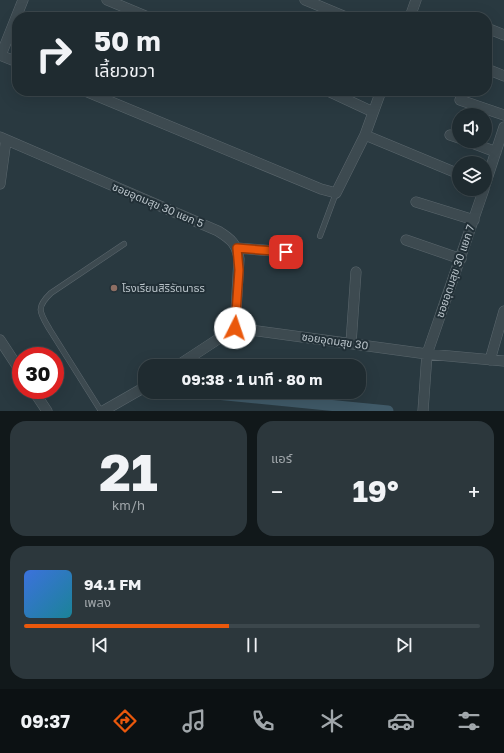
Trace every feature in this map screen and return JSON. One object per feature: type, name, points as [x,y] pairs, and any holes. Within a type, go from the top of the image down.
[{"type":"street","points":[[18,12],[23,0]]},
{"type":"street","points":[[107,0],[136,12]]},
{"type":"street","points":[[305,0],[334,12]]},
{"type":"street","points":[[412,12],[416,0]]},
{"type":"street","points":[[12,26],[0,55],[12,60]]},
{"type":"street","points":[[492,30],[504,35]]},
{"type":"street","points":[[492,71],[504,76]]},
{"type":"street","points":[[98,96],[321,189],[336,193],[365,135],[379,96]]},
{"type":"street","points":[[339,96],[373,112]]},
{"type":"street","points":[[460,100],[504,115]]},
{"type":"street","points":[[492,164],[504,127]]},
{"type":"street","points":[[365,135],[452,171]]},
{"type":"street","points":[[0,184],[3,138]]},
{"type":"street","name":"ซอยอุดมสุข 30 แยก 5","points":[[3,138],[218,231],[231,239],[237,248]]},
{"type":"street","points":[[485,148],[496,152]]},
{"type":"street","name":"ซอยอุดมสุข 30 แยก 7","points":[[423,409],[427,354],[482,196]]},
{"type":"street","points":[[416,202],[474,220]]},
{"type":"street","points":[[406,240],[461,259]]},
{"type":"street","points":[[187,359],[235,328],[239,270],[237,248],[286,252]]},
{"type":"street","points":[[351,343],[356,272]]},
{"type":"street","points":[[490,360],[504,311]]},
{"type":"street","name":"ซอยอุดมสุข 30","points":[[235,328],[427,354],[504,361]]},
{"type":"street","points":[[0,340],[12,358]]},
{"type":"street","points":[[102,411],[138,391]]},
{"type":"street","points":[[39,399],[47,411]]},
{"type":"lane","points":[[320,236],[336,193]]},
{"type":"lane","points":[[102,411],[42,317],[40,309],[42,302],[51,293],[124,244]]},
{"type":"waterway","points":[[267,399],[388,411]]},
{"type":"place","name":"โรงเรียนสิริรัตนาธร","points":[[114,288]]},
{"type":"route","points":[[235,328],[239,270],[237,248],[286,252]]}]
